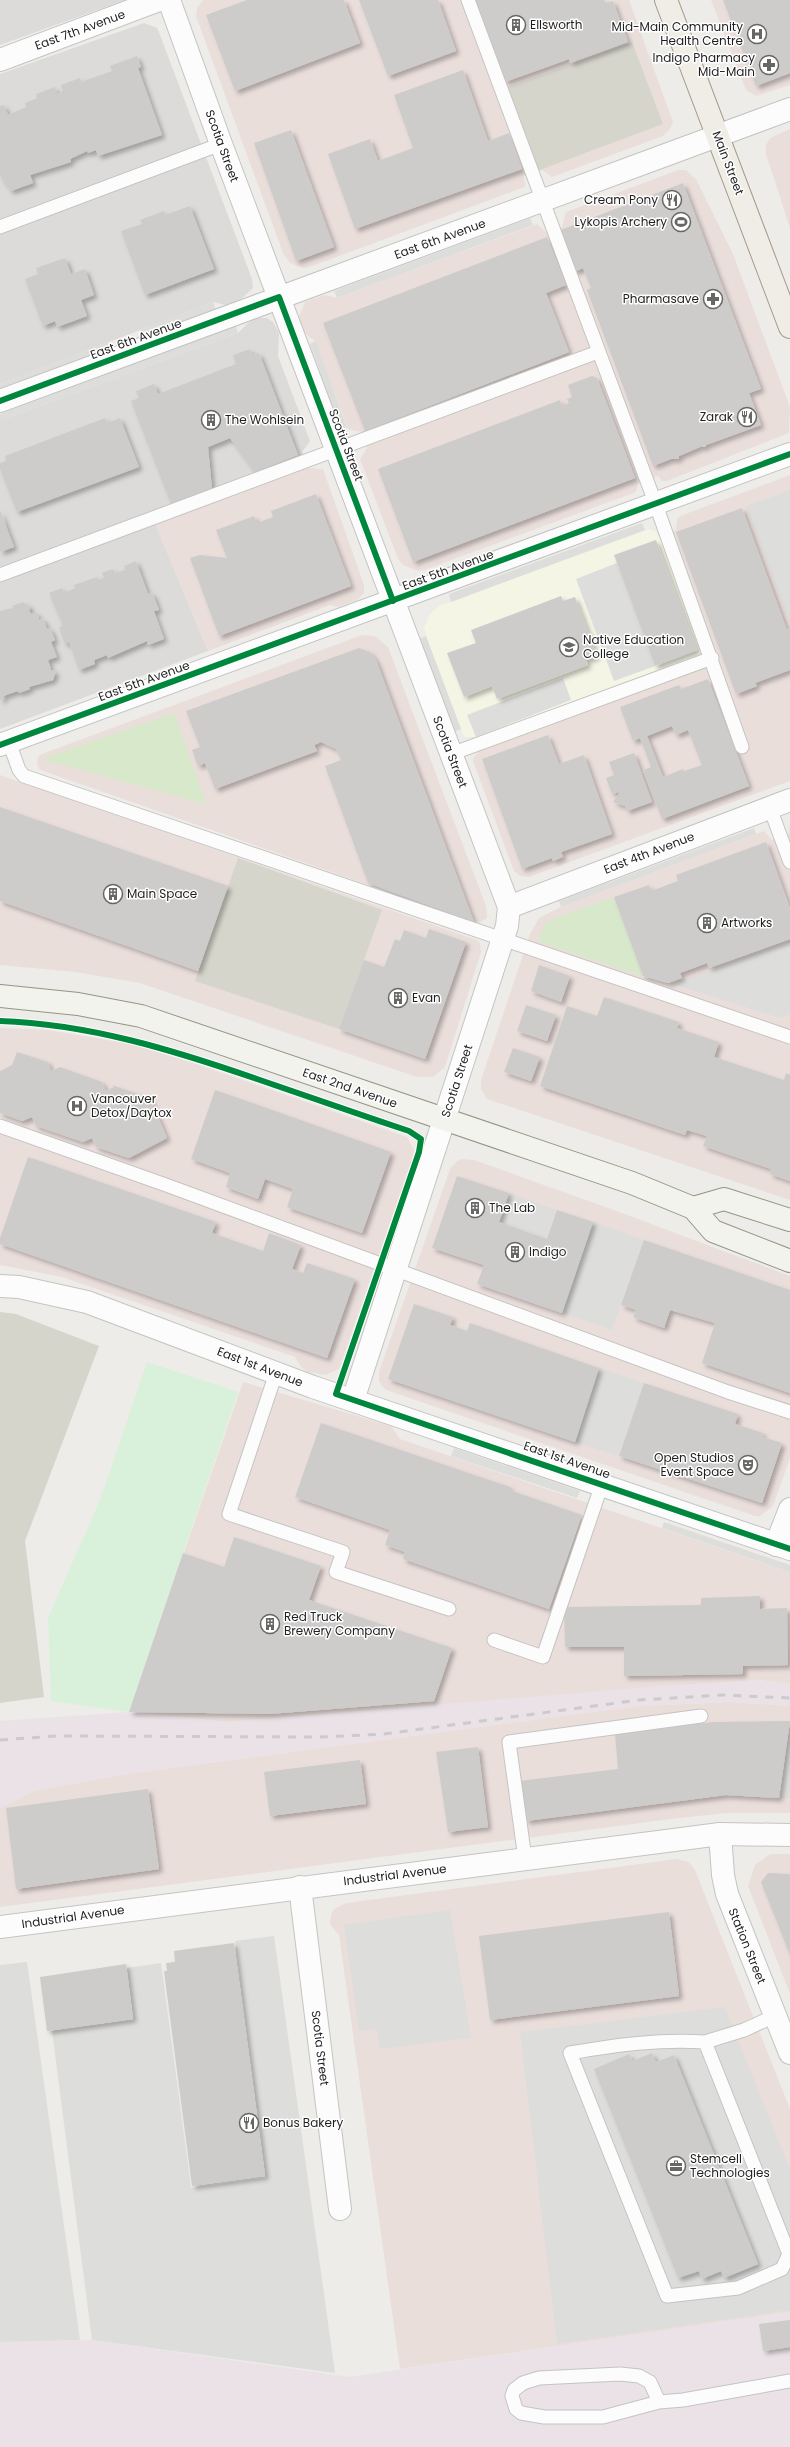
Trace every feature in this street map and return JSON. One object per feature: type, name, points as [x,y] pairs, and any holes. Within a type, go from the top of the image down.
[{"type":"main road","name":"Main Street","points":[[666,0],[790,327]]},
{"type":"main road","name":"East 2nd Avenue","points":[[0,996],[78,1004],[141,1016],[632,1183],[693,1208],[713,1231],[790,1261]]},
{"type":"main road","points":[[693,1208],[724,1199],[790,1220]]},
{"type":"street","name":"East 7th Avenue","points":[[0,60],[159,0]]},
{"type":"street","name":"Scotia Street","points":[[169,0],[221,144],[509,907],[508,926],[353,1400]]},
{"type":"street","name":"East 6th Avenue","points":[[0,401],[790,109]]},
{"type":"street","name":"East 5th Avenue","points":[[4,744],[656,505],[790,454]]},
{"type":"street","name":"East 4th Avenue","points":[[509,907],[780,804]]},
{"type":"street","name":"East 1st Avenue","points":[[0,1286],[19,1287],[87,1302],[276,1373],[783,1547]]},
{"type":"street","points":[[783,1547],[790,1509]]},
{"type":"street","name":"Industrial Avenue","points":[[0,1927],[300,1887],[720,1834],[790,1835]]},
{"type":"street","name":"Station Street","points":[[720,1834],[723,1874],[727,1894],[790,2053]]},
{"type":"street","name":"Scotia Street","points":[[300,1887],[340,2209]]},
{"type":"lane","points":[[468,0],[656,505],[712,658],[742,747]]},
{"type":"lane","points":[[0,227],[221,144]]},
{"type":"lane","points":[[0,575],[598,352]]},
{"type":"lane","points":[[452,754],[712,658]]},
{"type":"lane","points":[[4,744],[24,776],[790,1037]]},
{"type":"lane","points":[[780,804],[790,862]]},
{"type":"lane","points":[[0,1126],[166,1185],[721,1390],[790,1412]]},
{"type":"lane","points":[[276,1373],[229,1514],[343,1552],[336,1572],[449,1609]]},
{"type":"lane","points":[[494,1640],[543,1657],[602,1484]]},
{"type":"lane","points":[[525,1859],[509,1742],[701,1716]]},
{"type":"lane","points":[[705,2042],[789,2254],[782,2269],[738,2288],[667,2296],[570,2053],[625,2043],[671,2040],[705,2042],[744,2030],[775,2016]]},
{"type":"lane","points":[[659,2402],[650,2382],[639,2376],[620,2374],[539,2378],[523,2383],[514,2390],[512,2396],[513,2404],[521,2413],[544,2417],[603,2417],[659,2402],[683,2400],[790,2381]]},
{"type":"shaded area","points":[[0,0],[125,0],[0,45]]},
{"type":"shaded area","points":[[203,0],[629,0],[673,122],[670,129],[663,136],[552,177],[542,170],[524,176],[525,187],[315,265],[305,268],[297,266],[290,263],[283,253],[196,16],[197,8]]},
{"type":"shaded area","points":[[711,0],[790,0],[790,85],[756,96],[746,90]]},
{"type":"shaded area","points":[[144,23],[157,28],[160,35],[252,279],[253,288],[241,299],[226,305],[213,302],[0,384],[0,74]]},
{"type":"shaded area","points":[[632,42],[663,124],[537,171],[506,88]]},
{"type":"shaded area","points":[[790,129],[790,228],[766,154],[766,145],[770,138]]},
{"type":"shaded area","points":[[678,170],[686,170],[696,179],[733,254],[790,407],[789,433],[667,481],[662,481],[658,476],[638,484],[636,492],[427,569],[418,571],[403,565],[398,559],[360,459],[367,448],[361,432],[348,429],[316,342],[307,335],[302,328],[299,317],[305,302],[325,295],[337,298],[537,224],[547,233],[562,227],[566,212]]},
{"type":"shaded area","points":[[530,218],[533,225],[337,298],[334,291]]},
{"type":"shaded area","points":[[213,302],[216,310],[143,339],[140,330]]},
{"type":"shaded area","points":[[257,318],[267,318],[273,322],[279,333],[278,356],[310,441],[302,452],[305,460],[153,518],[208,651],[0,729],[0,421],[238,333],[248,323]]},
{"type":"shaded area","points":[[236,326],[238,333],[0,421],[0,414]]},
{"type":"shaded area","points":[[316,341],[347,428],[341,430],[310,344]]},
{"type":"shaded area","points":[[109,342],[112,349],[0,392],[0,384]]},
{"type":"shaded area","points":[[305,460],[309,468],[323,469],[364,585],[364,593],[357,600],[338,607],[330,605],[208,651],[153,518]]},
{"type":"shaded area","points":[[790,475],[790,781],[529,877],[520,876],[514,871],[473,761],[474,757],[667,534],[676,530],[677,519],[680,516]]},
{"type":"shaded area","points":[[790,490],[790,623],[746,506]]},
{"type":"shaded area","points":[[642,523],[645,530],[451,602],[449,594]]},
{"type":"shaded area","name":"Native Education College","points":[[649,529],[655,531],[659,537],[667,534],[712,658],[479,744],[476,737],[464,737],[426,636],[424,628],[430,614],[439,606]]},
{"type":"shaded area","points":[[617,563],[655,666],[614,681],[576,579]]},
{"type":"shaded area","points":[[362,635],[375,636],[388,647],[486,906],[487,918],[482,921],[477,923],[39,769],[37,764],[38,757],[42,754]]},
{"type":"shaded area","points":[[426,636],[461,729],[454,732],[419,639]]},
{"type":"shaded area","points":[[563,678],[571,700],[476,737],[467,715]]},
{"type":"shaded area","points":[[0,775],[477,940],[480,943],[481,952],[445,1067],[433,1077],[417,1077],[140,983],[75,972],[0,965]]},
{"type":"shaded area","points":[[790,823],[790,1200],[487,1099],[481,1089],[481,1080],[530,934],[539,918],[561,907],[764,831],[772,840],[789,833]]},
{"type":"shaded area","points":[[754,828],[756,834],[561,907],[559,901]]},
{"type":"shaded area","points":[[238,858],[382,910],[339,1029],[195,981]]},
{"type":"shaded area","points":[[790,941],[790,1014],[780,1018],[673,984]]},
{"type":"shaded area","points":[[0,1028],[48,1030],[131,1044],[199,1065],[407,1137],[414,1150],[412,1159],[339,1369],[326,1375],[308,1372],[302,1368],[295,1357],[62,1277],[0,1265]]},
{"type":"shaded area","points":[[462,1159],[474,1160],[614,1210],[790,1276],[790,1458],[773,1506],[760,1516],[755,1516],[386,1390],[382,1386],[379,1381],[379,1372],[450,1169],[457,1161]]},
{"type":"shaded area","points":[[509,1193],[557,1210],[547,1239],[499,1222]]},
{"type":"shaded area","points":[[593,1222],[644,1240],[612,1330],[562,1313]]},
{"type":"shaded area","points":[[0,1312],[16,1314],[99,1346],[25,1541],[44,1697],[0,1703]]},
{"type":"shaded area","points":[[599,1368],[644,1383],[619,1456],[575,1442]]},
{"type":"shaded area","points":[[243,1382],[391,1426],[400,1439],[790,1572],[790,1684],[759,1680],[227,1722],[129,1712]]},
{"type":"shaded area","points":[[454,1448],[580,1491],[577,1498],[451,1456]]},
{"type":"shaded area","points":[[664,1522],[790,1565],[790,1572],[662,1528]]},
{"type":"shaded area","points":[[759,1680],[790,1684],[790,1706],[731,1702],[638,1706],[126,1774],[34,1791],[0,1808],[0,1721],[129,1712],[228,1722],[660,1686]]},
{"type":"shaded area","points":[[731,1702],[790,1706],[790,1813],[726,1813],[671,1819],[0,1907],[0,1808],[34,1791],[126,1774],[638,1706]]},
{"type":"shaded area","points":[[790,1728],[790,1798],[779,1798]]},
{"type":"shaded area","points":[[770,1854],[790,1854],[790,1994],[748,1886],[755,1865]]},
{"type":"shaded area","points":[[677,1859],[689,1862],[695,1870],[790,2109],[790,2312],[400,2369],[339,1935],[330,1924],[331,1915],[334,1909],[346,1903]]},
{"type":"shaded area","points":[[450,1910],[471,2038],[380,2049],[376,2029],[359,2031],[344,1925]]},
{"type":"shaded area","points":[[274,1936],[335,2373],[92,2340],[52,2031],[134,2020],[127,1968],[161,1963],[191,2188],[266,2178],[235,1941]]},
{"type":"shaded area","points":[[27,1962],[80,2340],[0,2342],[0,1965]]},
{"type":"shaded area","points":[[725,2007],[790,2170],[790,2310],[557,2344],[520,2032]],"holes":[[[629,2054],[632,2061],[652,2054],[656,2062],[674,2055],[757,2265],[724,2278],[721,2271],[702,2278],[699,2271],[678,2278],[594,2069]]]},
{"type":"shaded area","points":[[790,2312],[790,2447],[0,2447],[0,2342],[92,2340],[349,2377]]},
{"type":"green space","points":[[174,713],[206,804],[42,759]]},
{"type":"green space","points":[[614,897],[643,976],[539,942],[544,925],[550,920]]},
{"type":"green space","points":[[147,1362],[238,1392],[129,1712],[51,1701],[48,1618],[100,1500]]},
{"type":"building","points":[[247,0],[344,0],[360,43],[235,91],[206,15]]},
{"type":"building","points":[[359,0],[438,0],[456,51],[388,76]]},
{"type":"building","points":[[474,0],[604,0],[606,3],[613,1],[628,42],[570,63],[569,59],[505,82]]},
{"type":"building","points":[[723,0],[790,0],[790,73],[756,86]]},
{"type":"building","points":[[137,56],[141,67],[138,68],[162,135],[98,156],[96,150],[88,153],[87,151],[70,159],[71,162],[30,175],[33,183],[11,191],[0,176],[0,106],[4,105],[8,115],[26,107],[25,103],[37,98],[36,94],[55,87],[57,94],[63,91],[61,85],[80,78],[81,82],[112,71],[110,66]]},
{"type":"building","points":[[463,70],[488,141],[509,133],[522,169],[355,229],[328,154],[370,139],[378,161],[413,148],[394,95]]},
{"type":"building","points":[[291,130],[334,247],[296,261],[254,143]]},
{"type":"building","points":[[683,183],[761,389],[749,393],[761,425],[706,445],[706,447],[700,447],[679,456],[679,459],[671,459],[653,466],[587,290],[591,288],[583,268],[574,272],[558,231]]},
{"type":"building","points":[[190,206],[214,269],[145,295],[121,231],[142,224],[140,220],[164,211],[165,215]]},
{"type":"building","points":[[547,237],[566,285],[546,293],[569,352],[365,431],[323,323]]},
{"type":"building","points":[[65,258],[71,274],[85,269],[94,295],[81,300],[87,316],[57,327],[55,321],[43,326],[25,279],[38,274],[36,268]]},
{"type":"building","name":"The Wohlsein","points":[[250,349],[252,355],[259,353],[298,455],[255,472],[230,438],[208,447],[212,489],[171,504],[131,401],[139,398],[136,391],[154,384],[158,394],[236,364],[233,355]]},
{"type":"building","points":[[592,376],[597,378],[635,478],[413,562],[378,469],[560,400],[562,406],[569,403],[567,399],[572,397],[568,385]]},
{"type":"building","points":[[105,418],[107,423],[120,418],[139,467],[17,512],[0,469],[0,463],[6,461],[5,456]]},
{"type":"building","points":[[316,494],[351,586],[219,636],[190,558],[200,555],[227,558],[216,530],[254,516],[257,523],[273,517],[271,511]]},
{"type":"building","points":[[742,508],[787,630],[790,628],[790,670],[755,683],[757,686],[736,694],[676,532]]},
{"type":"building","points":[[0,510],[14,547],[0,552]]},
{"type":"building","points":[[656,540],[697,650],[655,666],[614,555]]},
{"type":"building","points":[[136,561],[148,594],[152,592],[159,610],[154,611],[164,639],[148,645],[147,641],[108,658],[107,655],[94,660],[95,664],[79,670],[69,642],[65,644],[59,627],[63,626],[49,593],[62,588],[64,593],[75,588],[74,585],[97,577],[98,580],[104,578],[102,573],[113,569],[115,573],[125,570],[124,566]]},
{"type":"building","points":[[561,596],[563,601],[575,597],[597,656],[586,660],[588,665],[497,699],[492,686],[464,697],[447,653],[476,643],[471,630]]},
{"type":"building","points":[[23,602],[31,607],[29,610],[31,614],[37,612],[39,620],[43,618],[47,629],[50,628],[55,640],[51,642],[57,657],[48,660],[51,670],[56,671],[53,680],[29,687],[30,689],[19,693],[18,691],[3,696],[4,699],[0,700],[0,611],[13,608],[12,606]]},
{"type":"building","points":[[359,648],[370,652],[376,660],[474,922],[368,883],[325,766],[341,760],[336,749],[321,742],[314,745],[317,751],[215,789],[205,763],[198,766],[192,750],[200,747],[186,711]]},
{"type":"building","points":[[708,679],[749,786],[662,819],[643,770],[651,767],[640,738],[633,741],[620,707],[679,685],[681,689]],"holes":[[[672,726],[676,735],[688,730],[702,765],[684,771],[683,769],[663,777],[647,736]]]},
{"type":"building","points":[[548,735],[559,764],[584,755],[612,834],[561,852],[563,857],[553,861],[552,858],[522,869],[482,759]]},
{"type":"building","points":[[634,753],[652,802],[627,811],[625,806],[613,802],[620,792],[612,794],[606,778],[614,775],[609,762]]},
{"type":"building","name":"Main Space","points":[[0,807],[228,886],[198,971],[0,901]]},
{"type":"building","name":"Artworks","points":[[766,842],[790,908],[790,939],[709,968],[707,963],[680,973],[682,978],[668,983],[643,976],[614,897],[649,885],[651,891],[678,881],[676,875]]},
{"type":"building","name":"Evan","points":[[429,929],[466,942],[425,1059],[339,1029],[364,960],[384,967],[395,939],[400,941],[404,930],[426,938]]},
{"type":"building","points":[[539,965],[570,976],[561,1002],[531,991]]},
{"type":"building","points":[[604,997],[679,1022],[677,1028],[719,1042],[714,1057],[784,1080],[786,1073],[790,1075],[790,1181],[770,1174],[771,1169],[703,1146],[707,1136],[687,1130],[685,1135],[540,1086],[567,1006],[597,1016]]},
{"type":"building","points":[[526,1005],[556,1015],[547,1041],[517,1031]]},
{"type":"building","points":[[513,1048],[540,1057],[531,1081],[504,1072]]},
{"type":"building","name":"Vancouver Detox/Daytox","points":[[17,1052],[48,1062],[51,1071],[60,1067],[102,1082],[106,1091],[114,1087],[112,1085],[150,1098],[167,1138],[129,1158],[96,1147],[92,1138],[83,1142],[36,1126],[32,1117],[22,1121],[0,1113],[0,1071],[12,1065]]},
{"type":"building","points":[[215,1090],[391,1152],[362,1233],[287,1207],[293,1189],[265,1179],[258,1199],[226,1187],[230,1173],[191,1159]]},
{"type":"building","points":[[28,1157],[216,1222],[212,1233],[263,1251],[269,1233],[301,1245],[292,1269],[303,1273],[307,1263],[355,1279],[327,1358],[0,1244],[0,1238]]},
{"type":"building","points":[[457,1176],[509,1193],[499,1222],[547,1239],[557,1210],[593,1222],[562,1313],[477,1284],[484,1265],[432,1248]]},
{"type":"building","points":[[644,1240],[790,1290],[790,1393],[702,1363],[715,1323],[670,1310],[664,1328],[633,1317],[636,1310],[621,1305]]},
{"type":"building","points":[[414,1304],[453,1317],[450,1325],[467,1331],[470,1323],[599,1368],[575,1442],[388,1379]]},
{"type":"building","points":[[644,1383],[738,1414],[735,1424],[763,1433],[762,1437],[782,1443],[762,1503],[619,1456]]},
{"type":"building","points":[[321,1423],[510,1487],[509,1490],[582,1515],[549,1609],[403,1559],[405,1552],[385,1545],[390,1530],[295,1497]]},
{"type":"building","name":"Red Truck Brewery Company","points":[[234,1537],[321,1566],[309,1600],[452,1648],[434,1701],[269,1714],[129,1712],[183,1553],[224,1567]]},
{"type":"building","points":[[760,1596],[760,1609],[787,1608],[788,1665],[743,1666],[743,1674],[624,1676],[624,1647],[565,1647],[564,1607],[701,1605],[701,1598]]},
{"type":"building","points":[[790,1721],[779,1798],[726,1795],[526,1821],[519,1781],[618,1769],[615,1734],[713,1722]]},
{"type":"building","points":[[478,1747],[488,1827],[448,1832],[436,1752]]},
{"type":"building","points":[[360,1760],[366,1804],[270,1816],[264,1772]]},
{"type":"building","points":[[148,1789],[159,1869],[16,1889],[6,1808]]},
{"type":"building","points":[[768,1873],[790,1874],[790,1955],[761,1882]]},
{"type":"building","points":[[669,1912],[679,1996],[490,2020],[479,1936]]},
{"type":"building","points":[[234,1943],[265,2176],[192,2186],[164,1971],[167,1971],[166,1963],[175,1962],[174,1951]]},
{"type":"building","points":[[126,1964],[133,2019],[47,2031],[40,1977]]},
{"type":"building","name":"Stemcell Technologies","points":[[652,2053],[656,2062],[674,2055],[758,2264],[724,2278],[721,2271],[702,2279],[699,2271],[678,2278],[594,2069],[629,2054],[632,2061]]},
{"type":"building","points":[[790,2320],[790,2347],[763,2351],[759,2324]]},
{"type":"railway","points":[[0,1740],[56,1736],[320,1737],[384,1734],[639,1700],[723,1695],[790,1698]]},
{"type":"cycle path","points":[[0,401],[279,297],[393,601]]},
{"type":"cycle path","points":[[0,745],[790,454]]},
{"type":"cycle path","points":[[0,1021],[66,1027],[130,1040],[225,1068],[409,1131],[421,1139],[419,1152],[336,1394],[790,1549]]},
{"type":"place","name":"Ellsworth","points":[[516,25]]},
{"type":"place","name":"Mid-Main Community Health Centre","points":[[757,34]]},
{"type":"place","name":"Indigo Pharmacy Mid-Main","points":[[769,65]]},
{"type":"place","name":"Cream Pony","points":[[672,200]]},
{"type":"place","name":"Lykopis Archery","points":[[681,222]]},
{"type":"place","name":"Pharmasave","points":[[713,299]]},
{"type":"place","name":"Zarak","points":[[747,417]]},
{"type":"place","name":"The Wohlsein","points":[[211,420]]},
{"type":"place","name":"Native Education College","points":[[569,647]]},
{"type":"place","name":"Main Space","points":[[113,894]]},
{"type":"place","name":"Artworks","points":[[707,923]]},
{"type":"place","name":"Evan","points":[[398,998]]},
{"type":"place","name":"Vancouver Detox/Daytox","points":[[77,1106]]},
{"type":"place","name":"The Lab","points":[[475,1208]]},
{"type":"place","name":"Indigo","points":[[515,1252]]},
{"type":"place","name":"Open Studios Event Space","points":[[748,1465]]},
{"type":"place","name":"Red Truck Brewery Company","points":[[270,1624]]},
{"type":"place","name":"Bonus Bakery","points":[[249,2123]]},
{"type":"place","name":"Stemcell Technologies","points":[[676,2166]]}]
